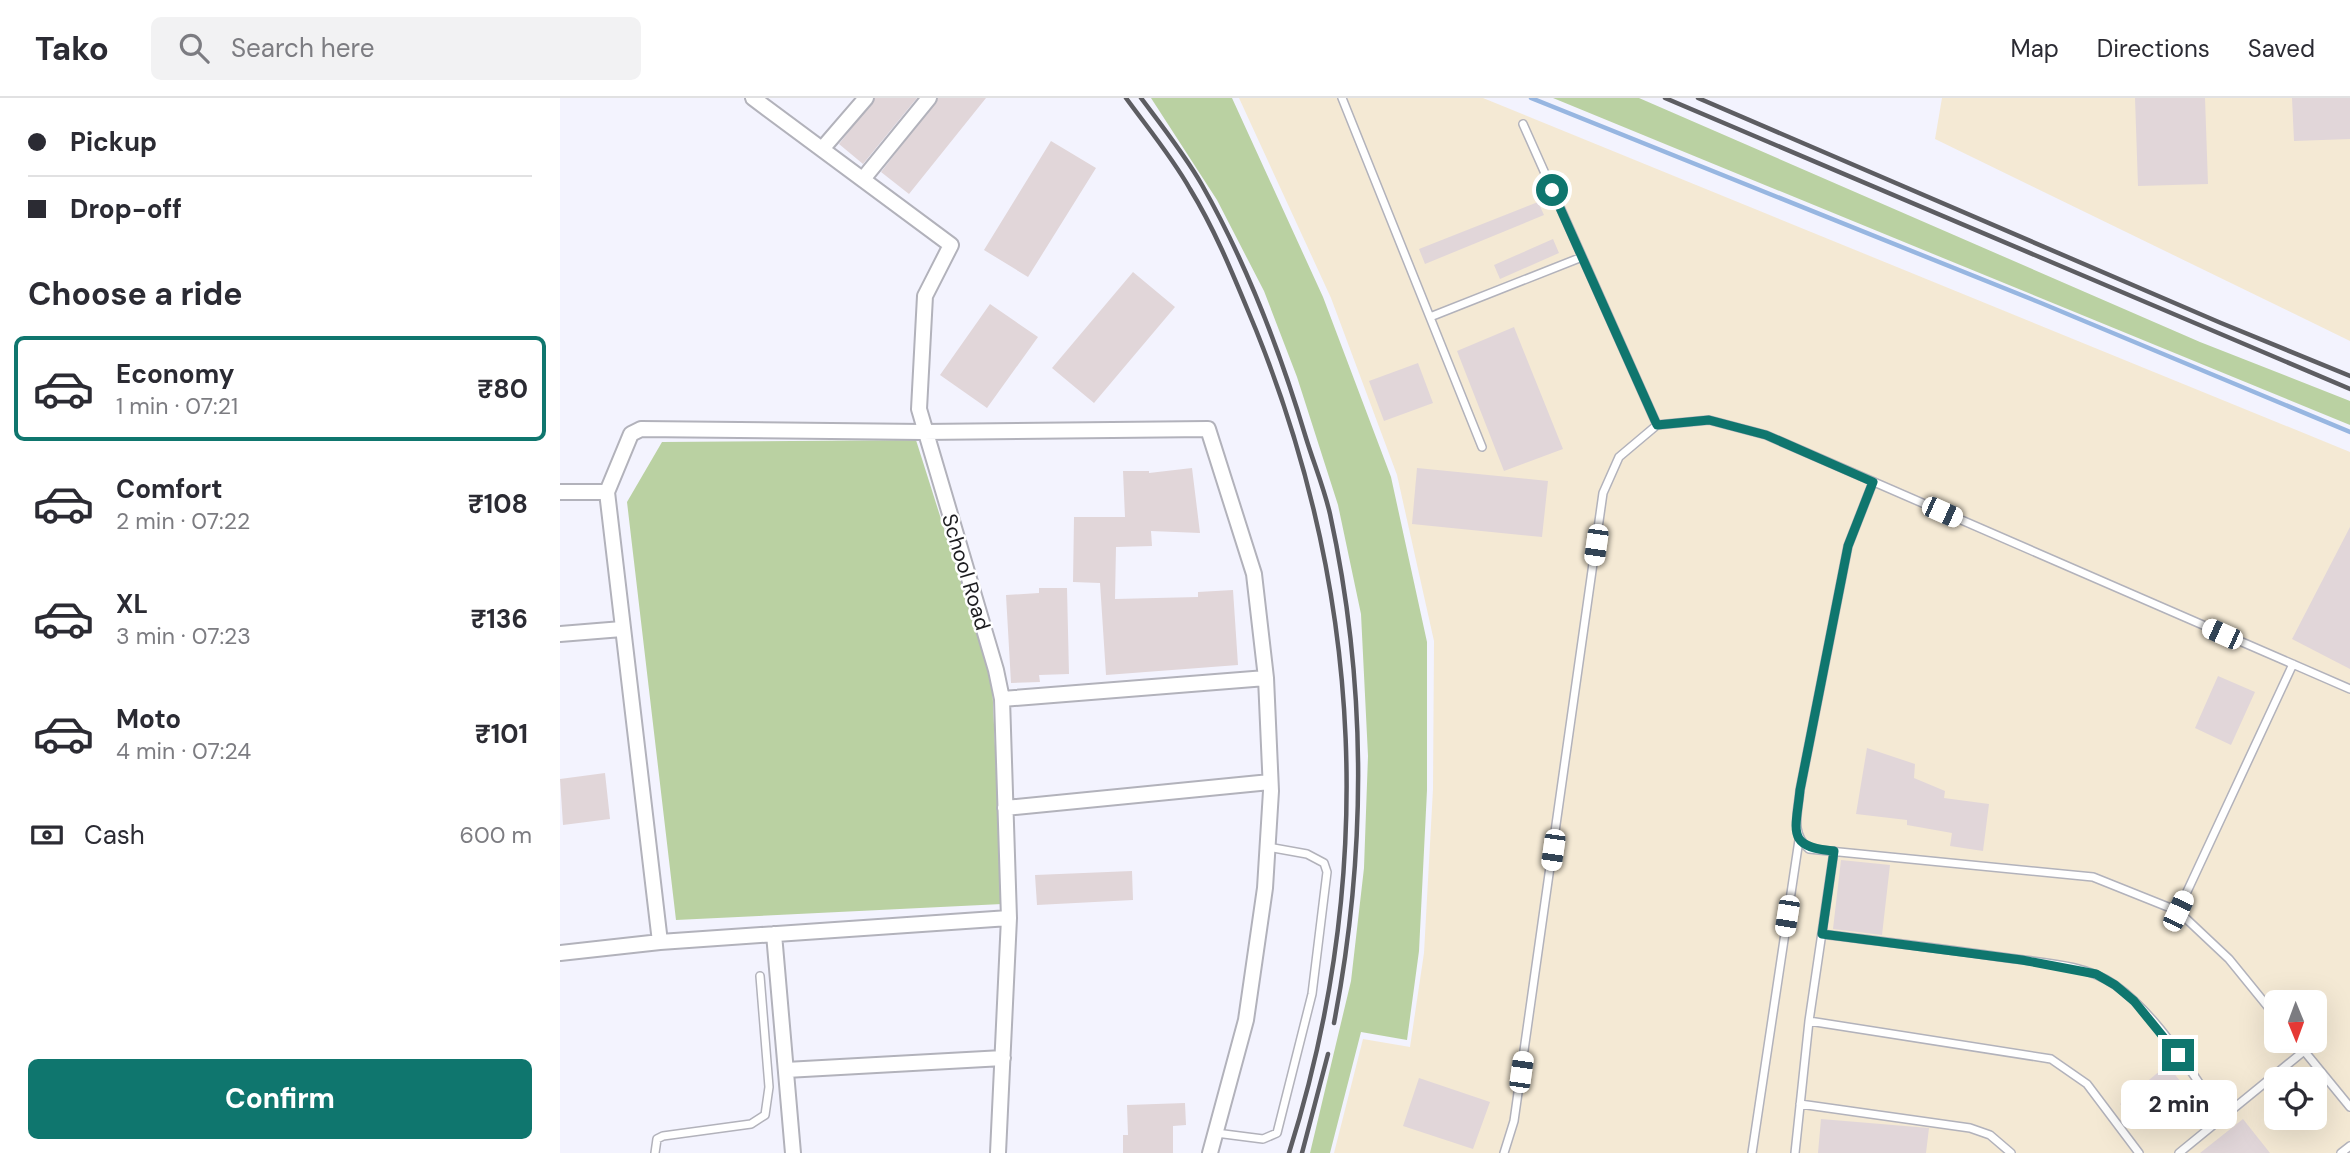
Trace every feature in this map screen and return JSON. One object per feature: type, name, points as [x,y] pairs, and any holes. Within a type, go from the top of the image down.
[{"type":"street","name":"School Road","points":[[753,98],[951,245],[925,296],[919,409],[923,432],[996,670],[1002,699],[1009,918],[998,1153]]},
{"type":"street","points":[[822,149],[866,98]]},
{"type":"street","points":[[863,179],[929,98]]},
{"type":"street","points":[[660,942],[607,492],[631,434],[641,429],[923,432],[1208,429],[1254,574],[1266,678],[1270,782],[1265,888],[1246,1020],[1210,1153]]},
{"type":"street","points":[[560,492],[607,492]]},
{"type":"street","points":[[560,634],[622,628]]},
{"type":"street","points":[[1002,699],[1266,678]]},
{"type":"street","points":[[1005,808],[1270,782]]},
{"type":"street","points":[[560,953],[660,942],[1009,918]]},
{"type":"street","points":[[774,934],[793,1153]]},
{"type":"street","points":[[786,1070],[1003,1058]]},
{"type":"lane","points":[[1342,98],[1482,447]]},
{"type":"lane","points":[[1523,124],[1657,425]]},
{"type":"lane","points":[[1430,317],[1582,257]]},
{"type":"lane","points":[[1504,1153],[1514,1121],[1603,493],[1619,457],[1657,425],[1709,420],[1766,435],[2350,690]]},
{"type":"lane","points":[[1752,1153],[1799,840],[1796,831],[1800,790],[1848,546],[1873,482]]},
{"type":"lane","points":[[2178,911],[2293,664]]},
{"type":"lane","points":[[1799,840],[1809,849],[2093,877],[2178,911],[2229,959],[2264,1001]]},
{"type":"lane","points":[[1215,1133],[1263,1139],[1277,1133],[1312,994],[1327,872],[1324,863],[1307,854],[1268,847]]},
{"type":"lane","points":[[1795,1153],[1809,1021],[1834,851]]},
{"type":"lane","points":[[1822,934],[2001,957],[2069,967],[2096,974],[2134,1001],[2162,1034],[2223,1118]]},
{"type":"lane","points":[[655,1153],[657,1139],[663,1136],[751,1124],[765,1115],[769,1087],[760,976]]},
{"type":"lane","points":[[1809,1021],[2051,1059],[2087,1084],[2139,1153]]},
{"type":"lane","points":[[2179,1153],[2300,1054]]},
{"type":"lane","points":[[2306,1054],[2350,1107]]},
{"type":"lane","points":[[1800,1104],[1970,1128],[1990,1135],[2011,1153]]},
{"type":"lane","points":[[2341,1153],[2350,1146]]},
{"type":"shaded area","points":[[1239,98],[1483,98],[2350,452],[2350,1153],[1334,1153],[1363,1039],[1410,1047],[1424,953],[1433,789],[1434,641],[1397,475],[1331,298]]},
{"type":"shaded area","points":[[1942,98],[2350,98],[2350,341],[1935,139]]},
{"type":"green space","points":[[1151,98],[1232,98],[1323,297],[1391,477],[1427,642],[1427,790],[1419,951],[1407,1040],[1361,1032],[1330,1153],[1310,1153],[1351,981],[1364,868],[1368,756],[1361,614],[1338,505],[1297,377],[1264,291],[1217,200]]},
{"type":"green space","points":[[1553,98],[1639,98],[2200,342],[2350,401],[2350,425]]},
{"type":"green space","points":[[916,440],[992,680],[1002,904],[676,920],[627,502],[662,442]]},
{"type":"building","points":[[875,98],[917,98],[863,164],[839,144]]},
{"type":"building","points":[[938,98],[986,98],[909,194],[881,172]]},
{"type":"building","points":[[2135,98],[2205,98],[2208,184],[2138,186]]},
{"type":"building","points":[[2292,98],[2350,98],[2350,139],[2294,141]]},
{"type":"building","points":[[1051,141],[1096,168],[1028,277],[984,250]]},
{"type":"building","points":[[1538,202],[1544,215],[1425,264],[1419,249]]},
{"type":"building","points":[[1553,239],[1559,253],[1500,279],[1494,265]]},
{"type":"building","points":[[1133,272],[1175,307],[1094,403],[1052,368]]},
{"type":"building","points":[[990,304],[1038,337],[987,408],[940,375]]},
{"type":"building","points":[[1514,327],[1563,449],[1504,471],[1457,351]]},
{"type":"building","points":[[1418,363],[1433,403],[1384,421],[1369,381]]},
{"type":"building","points":[[1192,468],[1200,533],[1151,531],[1152,546],[1116,547],[1115,599],[1198,597],[1198,592],[1233,590],[1238,665],[1106,675],[1100,583],[1073,582],[1074,517],[1125,517],[1123,471],[1149,473]]},
{"type":"building","points":[[1417,468],[1548,481],[1542,537],[1412,524]]},
{"type":"building","points":[[2350,527],[2350,669],[2292,639]]},
{"type":"building","points":[[1039,588],[1067,588],[1069,674],[1039,675],[1040,682],[1011,683],[1006,595],[1039,593]]},
{"type":"building","points":[[2218,676],[2255,692],[2231,745],[2195,728]]},
{"type":"building","points":[[1867,748],[1915,764],[1914,778],[1945,791],[1944,798],[1989,804],[1983,851],[1950,846],[1952,833],[1907,825],[1907,820],[1856,814]]},
{"type":"building","points":[[605,773],[610,819],[563,825],[560,779]]},
{"type":"building","points":[[1841,860],[1890,865],[1882,935],[1833,929]]},
{"type":"building","points":[[1132,871],[1133,900],[1037,905],[1035,875]]},
{"type":"building","points":[[2167,1065],[2181,1082],[2134,1121],[2120,1104]]},
{"type":"building","points":[[1419,1078],[1490,1102],[1473,1149],[1403,1126]]},
{"type":"building","points":[[1185,1103],[1186,1125],[1173,1126],[1173,1153],[1123,1153],[1123,1135],[1128,1135],[1127,1105]]},
{"type":"building","points":[[1821,1119],[1929,1128],[1926,1153],[1818,1153]]},
{"type":"building","points":[[2243,1119],[2270,1153],[2200,1153]]},
{"type":"waterway","points":[[1531,98],[2041,303],[2350,432]]},
{"type":"railway","points":[[1126,98],[1175,165],[1200,206],[1226,258],[1256,330],[1292,431],[1319,533],[1337,635],[1346,738],[1345,842],[1336,946],[1317,1049],[1289,1153]]},
{"type":"railway","points":[[1141,98],[1195,174],[1234,246],[1285,373],[1330,514],[1351,641],[1358,768],[1352,895],[1334,1023]]},
{"type":"railway","points":[[1665,98],[2350,389]]},
{"type":"railway","points":[[1698,98],[2350,376]]},
{"type":"railway","points":[[1302,1153],[1328,1054]]},
{"type":"route","points":[[1552,190],[1657,425],[1709,420],[1766,435],[1873,482],[1848,546],[1800,790],[1796,831],[1799,840],[1809,849],[1834,851],[1822,934],[2022,960],[2096,974],[2134,1001],[2178,1055]]}]
